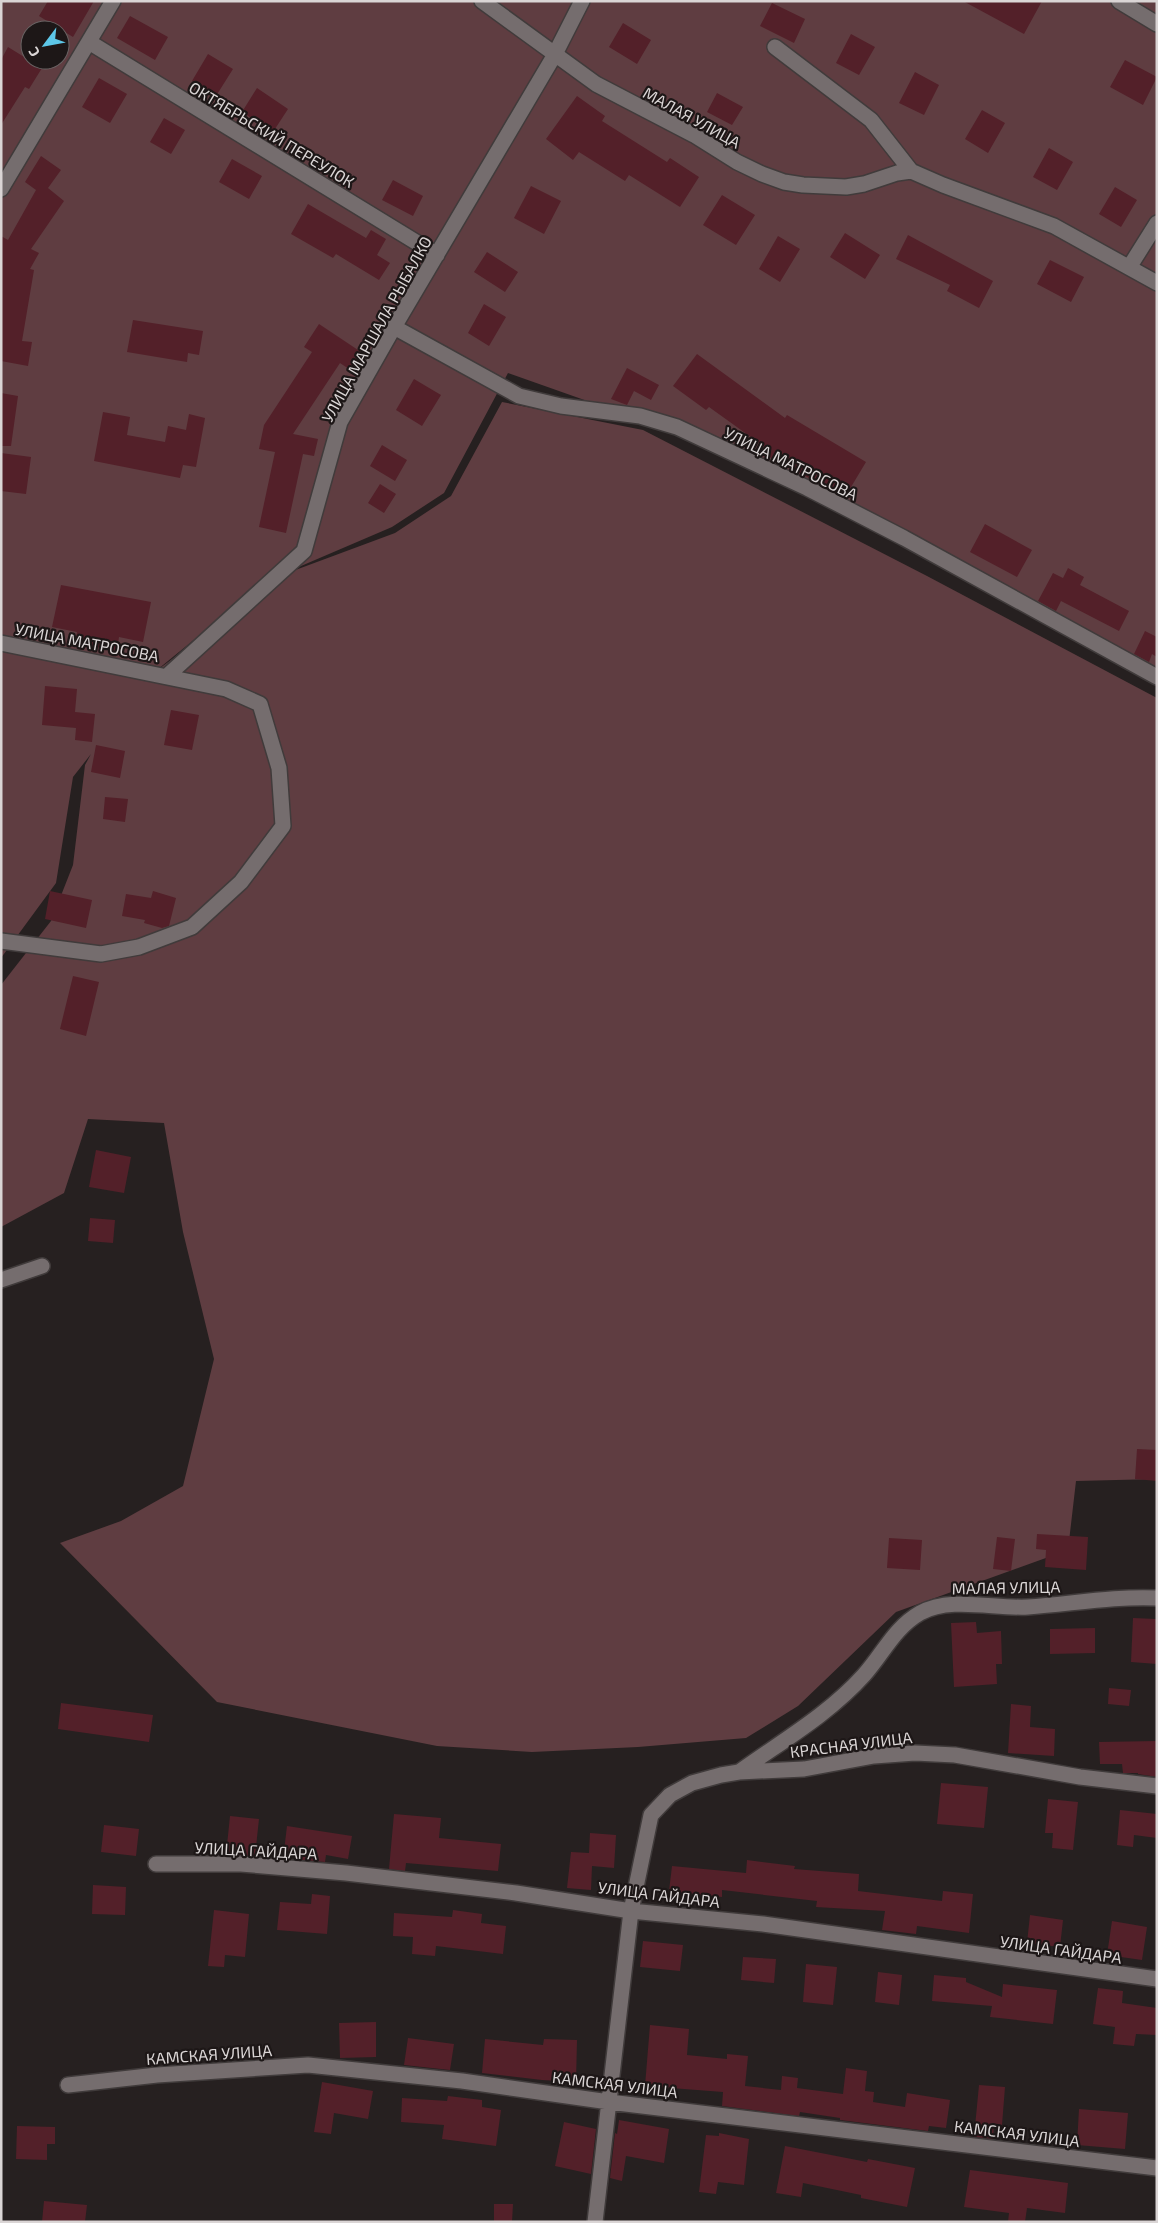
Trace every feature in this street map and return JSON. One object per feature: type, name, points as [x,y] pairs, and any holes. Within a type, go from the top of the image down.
[{"type":"street","points":[[1,189],[113,1]]},
{"type":"street","name":"МАЛАЯ УЛИЦА","points":[[482,1],[554,56],[610,92],[694,135],[737,162],[762,174],[784,182],[803,185],[846,187],[911,171]]},
{"type":"street","name":"УЛИЦА МАРШАЛА РЫБАЛКО","points":[[166,676],[304,551],[340,422],[554,56],[582,1]]},
{"type":"street","points":[[1119,1],[1157,24]]},
{"type":"street","name":"ОКТЯБРЬСКИЙ ПЕРЕУЛОК","points":[[89,42],[437,256]]},
{"type":"street","points":[[775,47],[871,120],[911,171],[943,185],[1054,226],[1130,266],[1157,283]]},
{"type":"street","points":[[1130,266],[1157,223]]},
{"type":"street","name":"УЛИЦА МАТРОСОВА","points":[[394,327],[519,396],[561,406],[640,416],[677,427],[807,488],[904,538],[1157,677]]},
{"type":"street","name":"УЛИЦА МАТРОСОВА","points":[[1,643],[166,676]]},
{"type":"street","points":[[1,941],[101,954],[139,947],[192,926],[241,882],[283,826],[279,768],[260,704],[226,689],[166,676]]},
{"type":"street","points":[[1,1280],[42,1266]]},
{"type":"street","name":"МАЛАЯ УЛИЦА","points":[[739,1772],[825,1712],[864,1675],[902,1625],[921,1612],[947,1605],[1009,1608],[1132,1597],[1157,1598]]},
{"type":"street","name":"КРАСНАЯ УЛИЦА","points":[[632,1911],[651,1816],[670,1795],[692,1783],[739,1772],[804,1769],[874,1756],[915,1753],[955,1755],[1080,1777],[1157,1786]]},
{"type":"street","name":"УЛИЦА ГАЙДАРА","points":[[156,1864],[241,1864],[346,1873],[516,1893],[632,1911],[763,1924],[1157,1979]]},
{"type":"street","points":[[595,2222],[632,1911]]},
{"type":"street","name":"КАМСКАЯ УЛИЦА","points":[[68,2085],[117,2078],[308,2065],[462,2081],[609,2102],[1157,2168]]},
{"type":"shaded area","points":[[1,1],[1157,1],[1157,670],[808,479],[508,373],[444,493],[392,527],[266,581],[152,674],[290,572],[395,533],[451,496],[502,402],[643,430],[927,576],[1157,698],[1157,1479],[1076,1481],[1068,1550],[896,1612],[798,1706],[746,1738],[638,1747],[532,1752],[437,1746],[217,1702],[60,1543],[121,1521],[183,1486],[214,1359],[183,1232],[164,1123],[88,1119],[64,1193],[1,1227],[1,985],[51,921],[73,865],[85,765],[91,754],[73,777],[56,883],[1,958]]},
{"type":"building","points":[[48,1],[94,1],[73,37],[70,35],[70,20],[45,20],[39,16]]},
{"type":"building","points":[[963,1],[1042,1],[1024,34]]},
{"type":"building","points":[[772,3],[805,19],[794,43],[760,26]]},
{"type":"building","points":[[130,16],[168,37],[155,60],[117,38]]},
{"type":"building","points":[[623,23],[651,40],[637,64],[609,47]]},
{"type":"building","points":[[851,34],[875,47],[859,75],[836,63]]},
{"type":"building","points":[[8,47],[20,54],[20,70],[41,70],[29,89],[25,87],[1,125],[1,60]]},
{"type":"building","points":[[208,54],[233,69],[216,96],[192,81]]},
{"type":"building","points":[[1125,60],[1157,77],[1143,105],[1110,87]]},
{"type":"building","points":[[915,72],[939,85],[924,115],[899,103]]},
{"type":"building","points":[[99,78],[127,94],[110,123],[82,107]]},
{"type":"building","points":[[257,88],[288,109],[273,132],[242,112]]},
{"type":"building","points":[[717,93],[743,107],[732,125],[707,112]]},
{"type":"building","points":[[577,96],[605,116],[602,121],[667,162],[670,158],[699,177],[680,207],[629,175],[625,181],[579,152],[573,160],[546,139]]},
{"type":"building","points":[[982,110],[1005,123],[988,153],[965,139]]},
{"type":"building","points":[[164,118],[185,130],[171,154],[150,142]]},
{"type":"building","points":[[1049,148],[1073,162],[1057,190],[1033,177]]},
{"type":"building","points":[[41,156],[61,170],[48,188],[64,201],[31,249],[39,253],[30,269],[34,270],[22,341],[32,342],[28,366],[1,361],[1,236],[8,240],[36,190],[25,182]]},
{"type":"building","points":[[232,159],[262,176],[249,199],[219,182]]},
{"type":"building","points":[[393,180],[423,196],[413,216],[382,200]]},
{"type":"building","points":[[531,186],[561,201],[544,234],[514,218]]},
{"type":"building","points":[[1115,187],[1137,200],[1121,227],[1099,214]]},
{"type":"building","points":[[722,195],[755,215],[736,245],[703,225]]},
{"type":"building","points":[[308,204],[366,238],[371,230],[386,239],[377,255],[390,263],[379,280],[336,254],[333,258],[291,234]]},
{"type":"building","points":[[845,233],[880,255],[865,279],[830,257]]},
{"type":"building","points":[[908,235],[993,281],[979,308],[947,291],[950,285],[896,259]]},
{"type":"building","points":[[778,236],[800,249],[780,282],[759,269]]},
{"type":"building","points":[[487,252],[518,272],[505,292],[474,272]]},
{"type":"building","points":[[1050,260],[1084,277],[1071,302],[1037,284]]},
{"type":"building","points":[[484,304],[506,317],[489,346],[468,333]]},
{"type":"building","points":[[133,320],[203,331],[199,355],[188,353],[187,362],[127,352]]},
{"type":"building","points":[[319,324],[361,352],[349,369],[340,363],[293,434],[318,439],[314,456],[303,454],[286,533],[259,527],[275,452],[259,449],[264,425],[312,352],[304,347]]},
{"type":"building","points":[[697,354],[785,418],[787,415],[866,462],[845,497],[762,453],[766,448],[709,407],[706,410],[673,386]]},
{"type":"building","points":[[627,368],[659,385],[651,400],[634,391],[627,405],[611,399]]},
{"type":"building","points":[[414,379],[441,395],[422,426],[396,410]]},
{"type":"building","points":[[1,393],[18,396],[11,446],[1,446]]},
{"type":"building","points":[[103,412],[130,417],[127,435],[165,442],[168,426],[186,430],[189,414],[205,418],[196,467],[183,465],[180,478],[94,461]]},
{"type":"building","points":[[382,445],[407,460],[395,481],[370,466]]},
{"type":"building","points":[[1,453],[31,457],[26,494],[1,491]]},
{"type":"building","points":[[380,484],[396,494],[384,513],[368,503]]},
{"type":"building","points":[[985,524],[1032,550],[1017,577],[970,552]]},
{"type":"building","points":[[1068,568],[1084,577],[1080,585],[1129,611],[1119,631],[1061,601],[1056,611],[1038,601],[1053,573],[1063,578]]},
{"type":"building","points":[[61,585],[151,602],[143,642],[119,637],[117,651],[75,643],[77,632],[52,627]]},
{"type":"building","points":[[1145,631],[1157,637],[1157,657],[1152,654],[1149,662],[1134,654]]},
{"type":"building","points":[[45,686],[77,689],[75,712],[95,714],[92,742],[75,740],[76,728],[42,725]]},
{"type":"building","points":[[171,710],[199,715],[192,750],[164,745]]},
{"type":"building","points":[[96,745],[125,751],[120,778],[91,772]]},
{"type":"building","points":[[105,797],[128,799],[125,822],[103,819]]},
{"type":"building","points":[[50,891],[92,900],[86,928],[45,919]]},
{"type":"building","points":[[153,891],[176,898],[169,926],[162,928],[144,923],[145,920],[122,916],[126,894],[151,898]]},
{"type":"building","points":[[73,976],[99,982],[86,1036],[60,1029]]},
{"type":"building","points":[[96,1150],[131,1157],[124,1193],[89,1187]]},
{"type":"building","points":[[90,1218],[115,1220],[113,1243],[88,1241]]},
{"type":"building","points":[[1137,1449],[1157,1450],[1157,1481],[1135,1479]]},
{"type":"building","points":[[1037,1534],[1088,1537],[1086,1570],[1045,1567],[1046,1550],[1036,1549]]},
{"type":"building","points":[[997,1537],[1015,1539],[1011,1571],[993,1569]]},
{"type":"building","points":[[889,1538],[922,1540],[920,1570],[887,1568]]},
{"type":"building","points":[[1133,1618],[1156,1619],[1157,1664],[1131,1662]]},
{"type":"building","points":[[976,1622],[977,1633],[1001,1631],[1002,1664],[996,1664],[997,1684],[954,1687],[951,1623]]},
{"type":"building","points":[[1095,1628],[1095,1653],[1050,1654],[1050,1629]]},
{"type":"building","points":[[1109,1688],[1131,1690],[1129,1706],[1108,1704]]},
{"type":"building","points":[[61,1703],[153,1715],[149,1742],[58,1729]]},
{"type":"building","points":[[1011,1704],[1031,1706],[1030,1727],[1055,1729],[1054,1756],[1008,1753]]},
{"type":"building","points":[[1157,1741],[1157,1777],[1138,1773],[1123,1773],[1122,1764],[1100,1764],[1099,1742]]},
{"type":"building","points":[[941,1783],[988,1787],[984,1828],[937,1824]]},
{"type":"building","points":[[1048,1799],[1078,1802],[1073,1850],[1052,1848],[1053,1833],[1045,1833]]},
{"type":"building","points":[[1120,1810],[1157,1814],[1157,1838],[1134,1835],[1133,1847],[1117,1845]]},
{"type":"building","points":[[394,1814],[441,1818],[439,1838],[501,1844],[498,1871],[406,1863],[405,1871],[389,1869]]},
{"type":"building","points":[[230,1816],[259,1819],[255,1856],[226,1855]]},
{"type":"building","points":[[104,1825],[139,1829],[136,1856],[101,1852]]},
{"type":"building","points":[[287,1826],[352,1836],[348,1859],[326,1855],[325,1862],[294,1859],[295,1852],[284,1851]]},
{"type":"building","points":[[590,1833],[616,1835],[614,1868],[592,1866],[591,1890],[567,1888],[571,1852],[589,1853]]},
{"type":"building","points":[[747,1860],[795,1866],[794,1869],[859,1874],[858,1891],[942,1901],[943,1891],[973,1894],[969,1933],[917,1926],[916,1934],[882,1930],[885,1911],[816,1907],[817,1901],[722,1890],[722,1897],[669,1891],[672,1866],[746,1873]]},
{"type":"building","points":[[93,1885],[126,1887],[125,1915],[92,1914]]},
{"type":"building","points":[[312,1894],[330,1896],[327,1934],[277,1930],[280,1902],[311,1904]]},
{"type":"building","points":[[214,1910],[249,1914],[245,1957],[225,1955],[224,1967],[208,1966]]},
{"type":"building","points":[[453,1910],[482,1914],[481,1923],[506,1926],[503,1954],[436,1946],[435,1956],[412,1954],[413,1937],[393,1936],[394,1913],[452,1917]]},
{"type":"building","points":[[1030,1915],[1063,1920],[1060,1947],[1027,1943]]},
{"type":"building","points":[[1112,1921],[1147,1927],[1142,1960],[1107,1955]]},
{"type":"building","points":[[643,1941],[683,1945],[680,1971],[640,1967]]},
{"type":"building","points":[[743,1957],[776,1959],[774,1983],[741,1980]]},
{"type":"building","points":[[806,1964],[837,1967],[833,2005],[803,2002]]},
{"type":"building","points":[[878,1972],[902,1975],[899,2005],[875,2002]]},
{"type":"building","points":[[934,1975],[966,1978],[966,1982],[1002,1997],[1003,1984],[1057,1990],[1053,2024],[990,2017],[992,2006],[932,2001]]},
{"type":"building","points":[[1098,1988],[1123,1991],[1122,2003],[1157,2008],[1157,2035],[1136,2034],[1134,2046],[1113,2044],[1115,2027],[1093,2024]]},
{"type":"building","points":[[376,2022],[376,2057],[340,2058],[339,2023]]},
{"type":"building","points":[[650,2025],[689,2029],[687,2055],[727,2059],[727,2054],[748,2056],[745,2086],[781,2090],[782,2076],[798,2078],[797,2088],[843,2094],[846,2068],[867,2071],[865,2091],[874,2092],[873,2102],[905,2107],[907,2093],[950,2100],[946,2128],[929,2126],[928,2131],[840,2120],[840,2118],[800,2112],[799,2116],[722,2106],[723,2092],[645,2086]]},
{"type":"building","points":[[408,2038],[454,2044],[450,2070],[404,2065]]},
{"type":"building","points":[[485,2039],[543,2045],[544,2039],[577,2040],[576,2082],[482,2073]]},
{"type":"building","points":[[322,2082],[373,2091],[368,2119],[334,2113],[331,2134],[314,2132]]},
{"type":"building","points":[[979,2085],[1005,2087],[1002,2125],[994,2124],[993,2139],[974,2137]]},
{"type":"building","points":[[448,2096],[482,2100],[482,2107],[501,2110],[496,2146],[442,2139],[444,2125],[401,2122],[402,2098],[447,2101]]},
{"type":"building","points":[[1079,2109],[1128,2113],[1125,2149],[1077,2145]]},
{"type":"building","points":[[619,2120],[669,2129],[664,2163],[626,2156],[622,2181],[610,2178],[615,2133],[617,2134]]},
{"type":"building","points":[[564,2122],[596,2129],[591,2174],[555,2166]]},
{"type":"building","points":[[17,2126],[55,2127],[55,2144],[47,2144],[47,2160],[16,2159]]},
{"type":"building","points":[[719,2133],[749,2139],[744,2185],[718,2182],[716,2194],[699,2192],[706,2135],[719,2136]]},
{"type":"building","points":[[785,2146],[867,2162],[868,2159],[915,2168],[907,2207],[861,2198],[861,2195],[803,2183],[801,2197],[776,2193]]},
{"type":"building","points":[[970,2170],[1068,2183],[1065,2213],[1027,2208],[1025,2222],[1008,2222],[1009,2213],[964,2207]]},
{"type":"building","points":[[44,2201],[87,2205],[85,2222],[42,2222]]},
{"type":"building","points":[[494,2204],[513,2204],[512,2222],[494,2222]]}]
